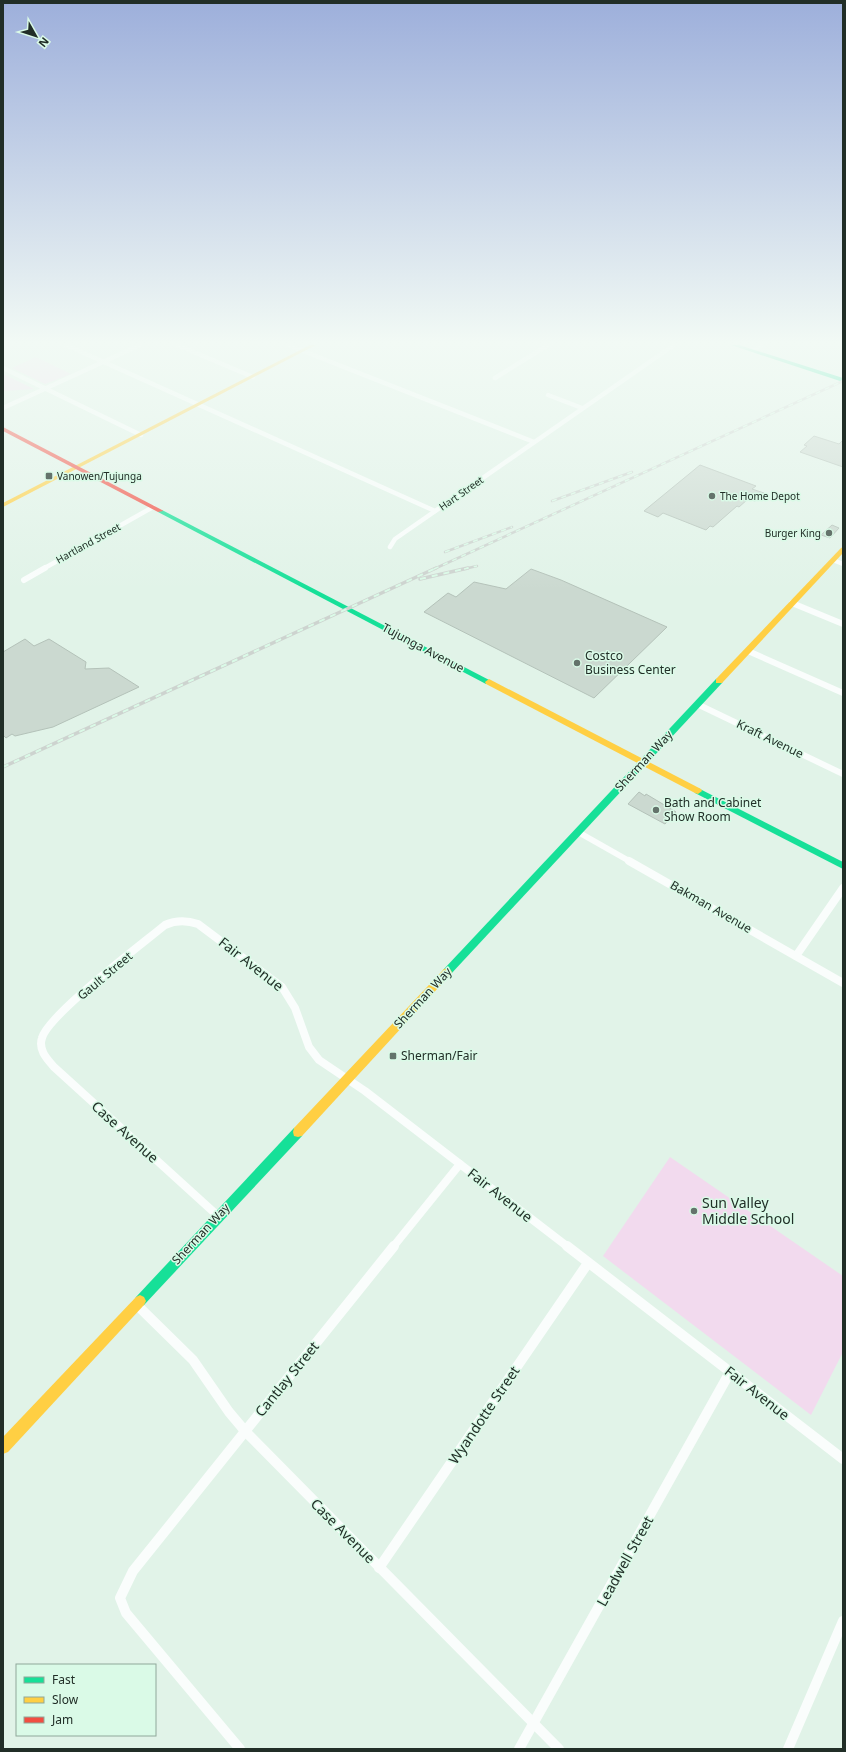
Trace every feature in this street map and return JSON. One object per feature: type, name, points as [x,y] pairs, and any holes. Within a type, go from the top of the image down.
[{"type":"main road","points":[[4,503],[157,427]]},
{"type":"main road","name":"Tujunga Avenue","points":[[3,429],[843,866]]},
{"type":"main road","name":"Sherman Way","points":[[3,1448],[642,762],[843,549]]},
{"type":"street","points":[[124,427],[141,435]]},
{"type":"street","points":[[247,427],[435,511]]},
{"type":"street","points":[[495,427],[534,442]]},
{"type":"street","name":"Hart Street","points":[[390,547],[395,539],[556,427]]},
{"type":"street","name":"Hartland Street","points":[[24,580],[153,507]]},
{"type":"street","points":[[833,560],[843,564]]},
{"type":"street","points":[[792,603],[843,624]]},
{"type":"street","points":[[748,651],[843,693]]},
{"type":"street","name":"Kraft Avenue","points":[[697,704],[843,774]]},
{"type":"street","name":"Bakman Avenue","points":[[578,832],[843,983]]},
{"type":"street","points":[[796,956],[843,888]]},
{"type":"street","name":"Fair Avenue","points":[[180,920],[190,920],[198,924],[282,987],[292,1000],[309,1047],[314,1054],[460,1164],[843,1459]]},
{"type":"street","name":"Gault Street","points":[[40,1042],[43,1032],[60,1013],[165,925],[180,920]]},
{"type":"street","name":"Case Avenue","points":[[40,1042],[41,1052],[54,1067],[218,1216]]},
{"type":"street","name":"Cantlay Street","points":[[240,1749],[126,1613],[120,1598],[133,1570],[460,1164]]},
{"type":"street","name":"Wyandotte Street","points":[[379,1568],[588,1262]]},
{"type":"street","name":"Case Avenue","points":[[136,1304],[193,1360],[229,1412],[245,1431],[559,1749]]},
{"type":"street","name":"Leadwell Street","points":[[519,1749],[730,1372]]},
{"type":"street","points":[[788,1749],[843,1621]]},
{"type":"shaded area","points":[[670,1157],[843,1276],[843,1352],[811,1415],[603,1256]]},
{"type":"building","points":[[814,436],[839,444],[843,440],[843,467],[800,452],[807,446],[804,445]]},
{"type":"building","name":"The Home Depot","points":[[700,465],[756,486],[752,489],[764,493],[755,501],[748,499],[739,507],[737,506],[713,527],[710,526],[706,530],[663,513],[658,517],[644,511]]},
{"type":"building","name":"Burger King","points":[[832,525],[839,528],[830,538],[821,535]]},
{"type":"building","name":"Costco Business Center","points":[[531,569],[561,580],[667,627],[594,698],[424,612],[448,593],[456,597],[474,582],[506,589]]},
{"type":"building","points":[[25,639],[34,646],[49,639],[86,662],[85,669],[109,668],[139,687],[53,727],[15,736],[12,734],[6,738],[3,735],[3,652]]},
{"type":"building","name":"Bath and Cabinet Show Room","points":[[639,792],[645,796],[646,794],[676,812],[665,824],[628,804]]},
{"type":"railway","points":[[434,569],[743,427]]},
{"type":"railway","points":[[552,501],[632,472]]},
{"type":"railway","points":[[445,552],[512,527]]},
{"type":"railway","points":[[464,569],[477,566]]},
{"type":"railway","points":[[3,767],[436,568]]},
{"type":"railway","points":[[420,579],[468,568]]},
{"type":"traffic: fast","points":[[160,511],[489,682]]},
{"type":"traffic: fast","points":[[447,972],[719,681]]},
{"type":"traffic: fast","points":[[698,791],[843,866]]},
{"type":"traffic: fast","points":[[140,1301],[298,1132]]},
{"type":"traffic: slow","points":[[3,505],[155,427]]},
{"type":"traffic: slow","points":[[719,681],[843,549]]},
{"type":"traffic: slow","points":[[489,682],[698,791]]},
{"type":"traffic: slow","points":[[298,1132],[447,972]]},
{"type":"traffic: slow","points":[[3,1447],[140,1301]]},
{"type":"traffic: jam","points":[[3,429],[160,511]]},
{"type":"place","name":"Vanowen/Tujunga","points":[[49,476]]},
{"type":"place","name":"The Home Depot","points":[[712,496]]},
{"type":"place","name":"Burger King","points":[[829,533]]},
{"type":"place","name":"Costco Business Center","points":[[577,663]]},
{"type":"place","name":"Bath and Cabinet Show Room","points":[[656,810]]},
{"type":"place","name":"Sherman/Fair","points":[[393,1056]]},
{"type":"place","name":"Sun Valley Middle School","points":[[694,1211]]}]
